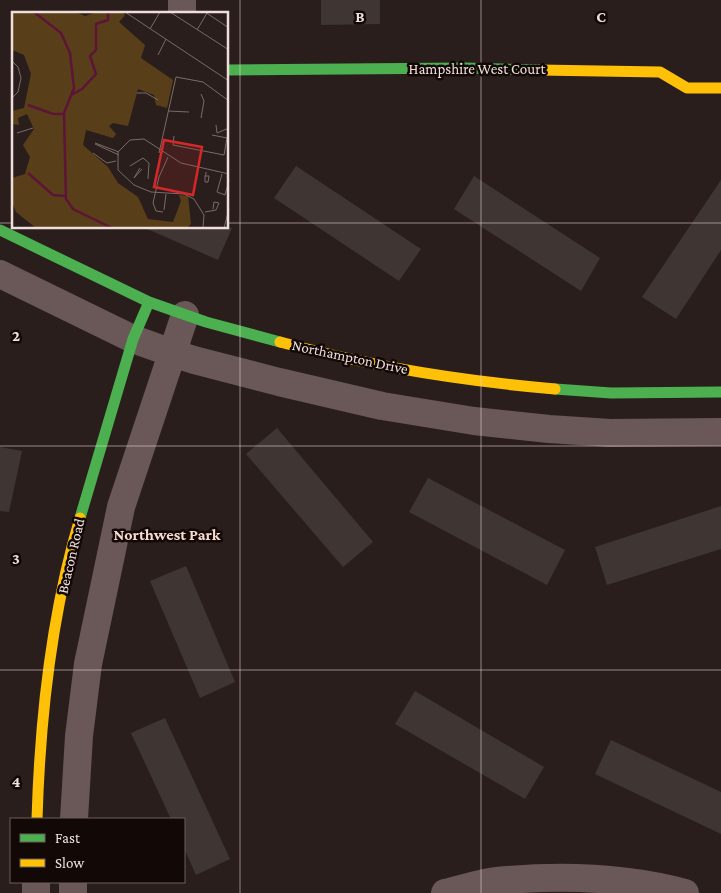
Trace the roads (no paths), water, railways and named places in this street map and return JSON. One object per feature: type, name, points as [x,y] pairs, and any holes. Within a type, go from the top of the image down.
[{"type":"street","name":"Hampshire West Court","points":[[229,70],[464,68],[660,72],[687,88],[721,88]]},
{"type":"street","name":"Northampton Drive","points":[[0,230],[149,302],[185,315],[288,344],[390,367],[479,381],[553,389],[611,393],[721,392]]},
{"type":"street","points":[[0,274],[133,339],[194,360],[382,406],[474,421],[550,429],[610,433],[721,432]]},
{"type":"street","name":"Beacon Road","points":[[37,818],[39,752],[56,622],[71,549],[133,339],[149,302]]},
{"type":"street","points":[[74,818],[79,736],[88,664],[121,507],[185,315]]},
{"type":"street","points":[[445,893],[496,882],[556,878],[656,885],[685,893]]},
{"type":"district","name":"Northwest Park","points":[[167,534]]}]
